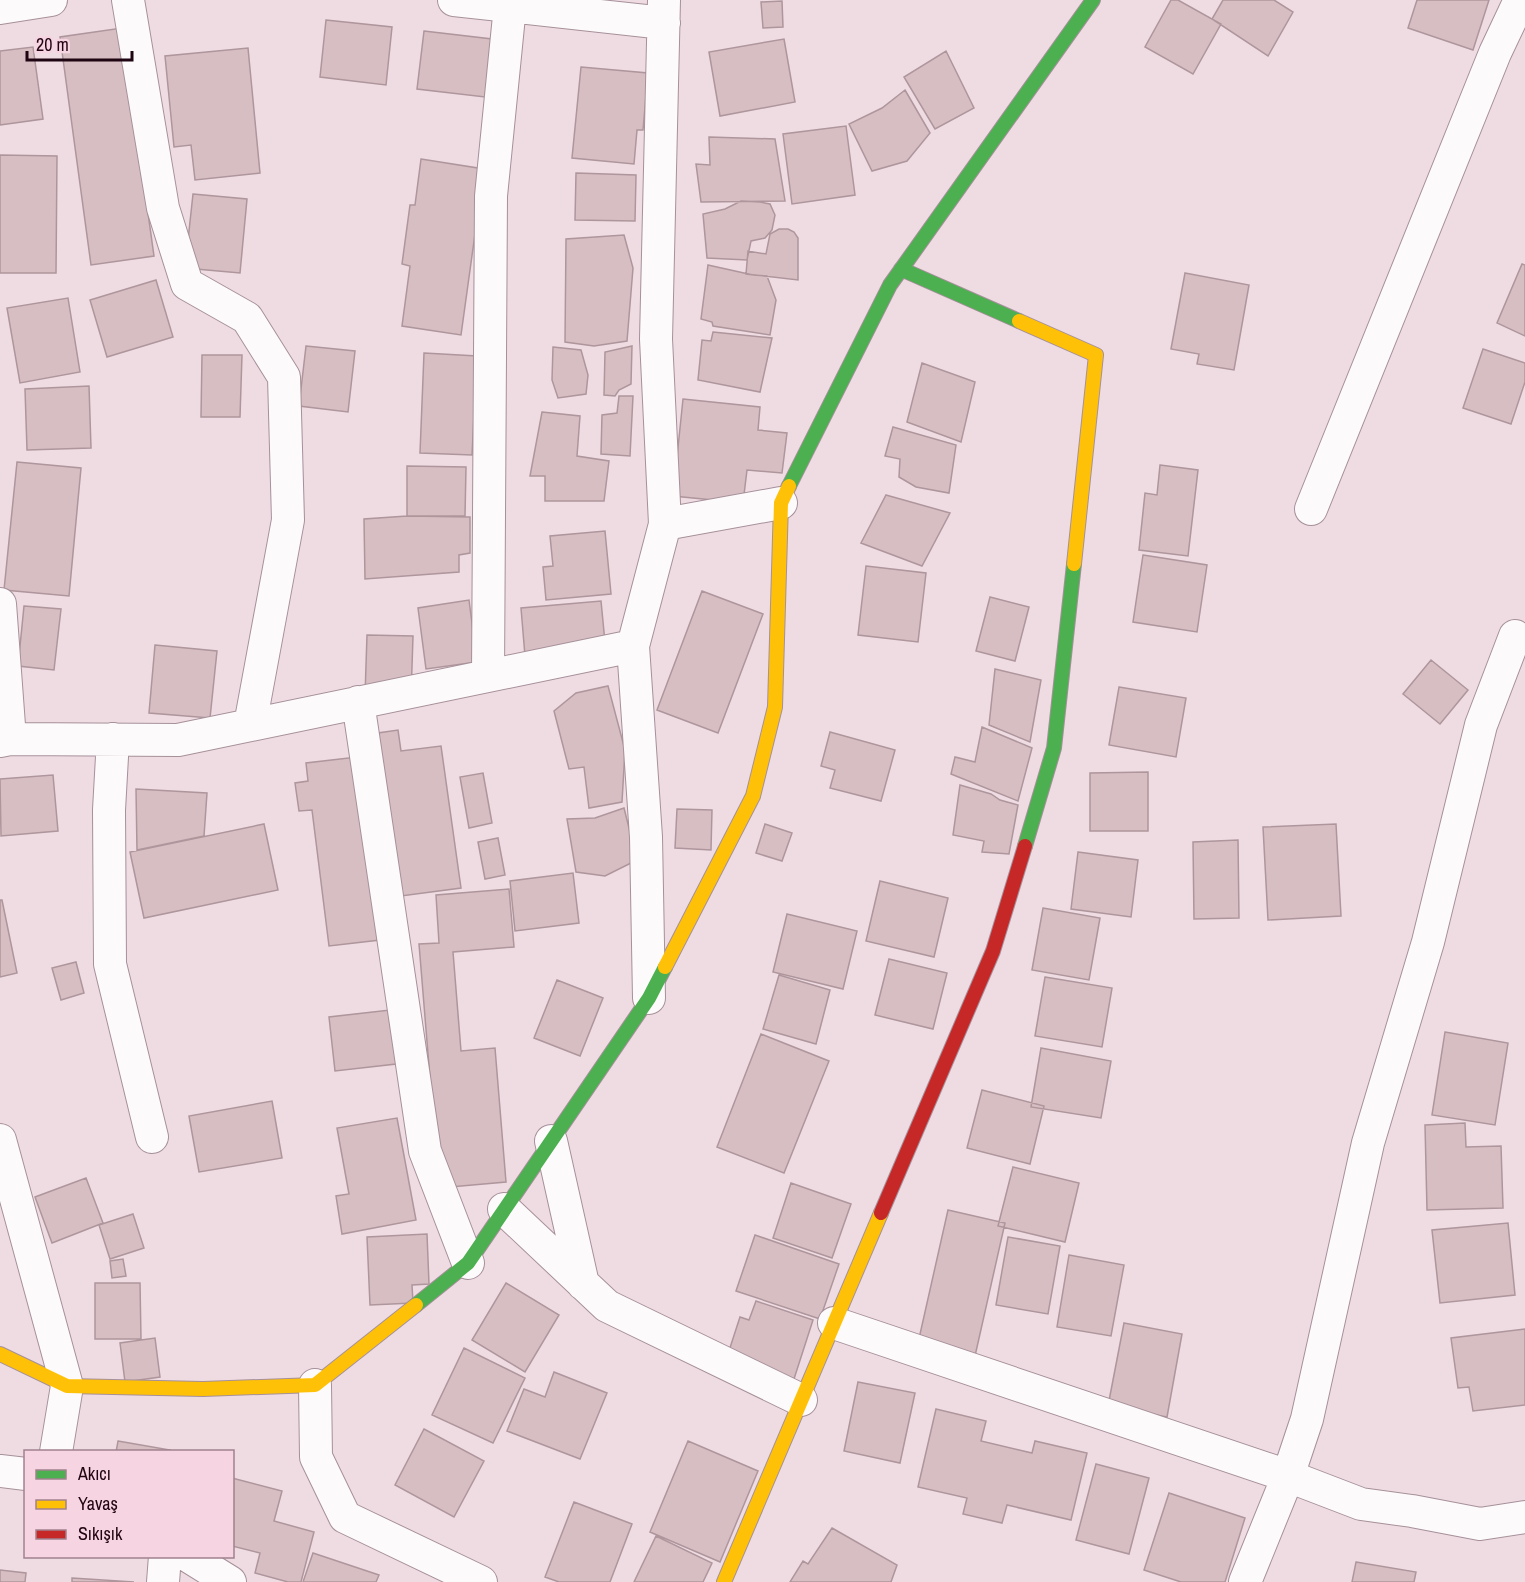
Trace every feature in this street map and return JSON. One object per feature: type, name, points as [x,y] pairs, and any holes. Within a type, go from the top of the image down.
[{"type":"street","points":[[0,8],[51,0]]},
{"type":"street","points":[[128,0],[163,208],[187,285],[247,318],[284,377],[288,520],[250,725]]},
{"type":"street","points":[[454,0],[510,6],[664,11],[656,339],[665,524],[633,646],[646,837],[649,998]]},
{"type":"street","points":[[0,1354],[67,1386],[203,1389],[315,1385],[468,1263],[649,998],[753,796],[775,707],[781,503],[890,285],[1093,0]]},
{"type":"street","points":[[1311,509],[1495,53],[1520,0]]},
{"type":"street","points":[[488,675],[490,196],[510,6]]},
{"type":"street","points":[[724,1582],[993,951],[1054,748],[1096,355],[901,269]]},
{"type":"street","points":[[665,524],[781,503]]},
{"type":"street","points":[[0,604],[5,740],[178,740],[633,646]]},
{"type":"street","points":[[1245,1582],[1288,1476],[1307,1419],[1368,1143],[1428,942],[1481,725],[1515,636],[1525,657]]},
{"type":"street","points":[[358,702],[425,1152],[468,1263]]},
{"type":"street","points":[[113,740],[109,810],[110,964],[152,1137]]},
{"type":"street","points":[[0,1140],[67,1386],[56,1450]]},
{"type":"street","points":[[551,1141],[583,1284]]},
{"type":"street","points":[[504,1209],[607,1306],[801,1400]]},
{"type":"street","points":[[834,1323],[1288,1476],[1361,1504],[1480,1524],[1525,1517]]},
{"type":"street","points":[[315,1385],[316,1457],[345,1517],[440,1574],[481,1582]]},
{"type":"street","points":[[0,1471],[24,1473]]},
{"type":"street","points":[[164,1582],[165,1558]]},
{"type":"street","points":[[190,1558],[230,1582]]},
{"type":"building","points":[[1171,0],[1178,0],[1221,24],[1193,74],[1145,47]]},
{"type":"building","points":[[1223,0],[1274,0],[1293,12],[1268,56],[1212,19]]},
{"type":"building","points":[[1417,0],[1489,0],[1473,50],[1408,28]]},
{"type":"building","points":[[782,1],[783,27],[763,28],[761,2]]},
{"type":"building","points":[[326,20],[392,27],[386,85],[320,77]]},
{"type":"building","points":[[122,28],[154,256],[91,265],[60,37]]},
{"type":"building","points":[[424,31],[492,39],[485,97],[417,89]]},
{"type":"building","points":[[784,39],[795,102],[720,116],[709,52]]},
{"type":"building","points":[[33,47],[43,119],[0,125],[0,51]]},
{"type":"building","points":[[248,48],[260,173],[195,180],[191,145],[174,147],[165,56]]},
{"type":"building","points":[[946,51],[974,108],[935,129],[904,77]]},
{"type":"building","points":[[581,67],[648,73],[643,130],[637,130],[634,164],[572,158]]},
{"type":"building","points":[[905,90],[930,133],[907,161],[872,171],[849,124],[882,108]]},
{"type":"building","points":[[846,126],[855,195],[792,204],[783,134]]},
{"type":"building","points":[[709,137],[775,139],[785,201],[701,202],[696,164],[710,165]]},
{"type":"building","points":[[0,155],[57,156],[56,273],[0,273]]},
{"type":"building","points":[[421,159],[484,169],[461,335],[402,326],[410,266],[402,264],[410,205],[415,205]]},
{"type":"building","points":[[576,173],[636,175],[635,221],[575,220]]},
{"type":"building","points":[[193,194],[247,199],[240,273],[185,268]]},
{"type":"building","points":[[741,201],[770,204],[775,215],[772,230],[765,238],[751,241],[747,260],[707,258],[703,214],[725,209]]},
{"type":"building","points":[[779,229],[788,229],[798,238],[798,280],[746,274],[748,251],[766,254],[770,234]]},
{"type":"building","points":[[624,235],[633,268],[627,341],[594,346],[565,342],[566,239]]},
{"type":"building","points":[[1522,264],[1525,265],[1525,336],[1497,323]]},
{"type":"building","points":[[708,265],[767,276],[776,300],[770,335],[713,326],[712,322],[701,319]]},
{"type":"building","points":[[1185,273],[1249,285],[1234,370],[1197,364],[1199,354],[1171,349]]},
{"type":"building","points":[[156,280],[173,337],[107,357],[90,300]]},
{"type":"building","points":[[68,298],[80,372],[20,383],[7,308]]},
{"type":"building","points":[[713,332],[772,338],[760,392],[698,380],[702,340],[711,341]]},
{"type":"building","points":[[306,346],[355,351],[348,412],[299,406]]},
{"type":"building","points":[[632,346],[631,384],[619,390],[615,396],[604,395],[605,352]]},
{"type":"building","points":[[553,347],[581,350],[588,375],[586,394],[558,398],[552,380]]},
{"type":"building","points":[[1483,349],[1525,363],[1525,382],[1511,424],[1463,408]]},
{"type":"building","points":[[424,353],[477,356],[472,455],[420,453]]},
{"type":"building","points":[[202,355],[242,355],[240,417],[201,417]]},
{"type":"building","points":[[922,363],[975,382],[961,442],[907,422]]},
{"type":"building","points":[[89,386],[91,448],[27,450],[25,389]]},
{"type":"building","points":[[619,396],[633,396],[630,456],[601,454],[602,415],[617,413]]},
{"type":"building","points":[[683,399],[760,407],[758,430],[787,433],[782,473],[747,470],[743,503],[673,496]]},
{"type":"building","points":[[542,412],[580,416],[577,456],[609,461],[604,501],[545,501],[545,476],[530,476]]},
{"type":"building","points":[[893,427],[956,445],[949,493],[916,487],[899,477],[900,459],[885,456]]},
{"type":"building","points":[[17,462],[81,468],[69,596],[4,590]]},
{"type":"building","points":[[1160,465],[1198,470],[1188,556],[1139,550],[1145,493],[1157,495]]},
{"type":"building","points":[[407,466],[466,467],[465,516],[407,516]]},
{"type":"building","points":[[886,495],[950,513],[922,566],[861,543]]},
{"type":"building","points":[[407,516],[470,517],[470,553],[459,555],[459,572],[365,579],[364,519]]},
{"type":"building","points":[[605,531],[611,594],[546,600],[543,567],[553,566],[550,536]]},
{"type":"building","points":[[1143,555],[1207,565],[1197,632],[1133,622]]},
{"type":"building","points":[[866,566],[926,573],[918,642],[858,635]]},
{"type":"building","points":[[702,591],[763,614],[718,733],[657,710]]},
{"type":"building","points":[[990,597],[1029,607],[1015,661],[976,651]]},
{"type":"building","points":[[469,600],[477,662],[426,669],[418,608]]},
{"type":"building","points":[[601,601],[607,663],[526,668],[521,608]]},
{"type":"building","points":[[24,606],[61,609],[54,670],[18,666]]},
{"type":"building","points":[[367,635],[413,636],[411,697],[365,696]]},
{"type":"building","points":[[155,645],[217,651],[210,718],[149,713]]},
{"type":"building","points":[[1431,660],[1468,690],[1440,724],[1403,694]]},
{"type":"building","points":[[995,669],[1041,680],[1030,742],[989,725]]},
{"type":"building","points":[[608,686],[625,750],[622,802],[589,808],[584,767],[569,769],[554,711],[576,693]]},
{"type":"building","points":[[1119,687],[1186,698],[1176,757],[1109,745]]},
{"type":"building","points":[[982,727],[1032,748],[1018,801],[951,774],[955,757],[975,762]]},
{"type":"building","points":[[398,730],[401,751],[441,746],[461,888],[401,896],[378,733]]},
{"type":"building","points":[[830,732],[895,750],[881,801],[830,788],[835,770],[821,766]]},
{"type":"building","points":[[357,757],[380,940],[329,946],[312,810],[299,811],[295,783],[308,781],[306,763]]},
{"type":"building","points":[[1148,772],[1148,831],[1090,831],[1090,773]]},
{"type":"building","points":[[483,773],[492,823],[469,828],[460,777]]},
{"type":"building","points":[[53,775],[58,831],[1,836],[0,779]]},
{"type":"building","points":[[960,785],[1018,805],[1009,854],[982,852],[984,841],[953,835]]},
{"type":"building","points":[[136,789],[207,793],[204,836],[137,850]]},
{"type":"building","points":[[624,808],[637,860],[605,876],[576,872],[567,819],[595,818]]},
{"type":"building","points":[[677,809],[712,810],[711,850],[675,848]]},
{"type":"building","points":[[264,824],[278,890],[144,918],[130,852]]},
{"type":"building","points":[[765,824],[792,833],[782,861],[756,853]]},
{"type":"building","points":[[1336,824],[1341,916],[1268,920],[1263,827]]},
{"type":"building","points":[[498,838],[505,875],[485,879],[478,842]]},
{"type":"building","points":[[1238,840],[1239,918],[1194,919],[1193,842]]},
{"type":"building","points":[[1078,852],[1138,860],[1131,917],[1071,909]]},
{"type":"building","points":[[573,873],[579,923],[515,931],[510,881]]},
{"type":"building","points":[[880,881],[948,898],[934,957],[866,941]]},
{"type":"building","points":[[509,889],[514,947],[453,952],[461,1051],[495,1048],[506,1182],[439,1188],[419,944],[439,943],[436,895]]},
{"type":"building","points":[[0,900],[2,900],[17,973],[0,977]]},
{"type":"building","points":[[1043,908],[1100,918],[1089,980],[1032,970]]},
{"type":"building","points":[[787,914],[857,931],[843,989],[773,972]]},
{"type":"building","points":[[889,959],[947,973],[933,1029],[875,1015]]},
{"type":"building","points":[[76,962],[84,993],[61,1000],[52,968]]},
{"type":"building","points":[[779,975],[830,990],[816,1044],[763,1029]]},
{"type":"building","points":[[1045,977],[1112,988],[1102,1047],[1035,1036]]},
{"type":"building","points":[[557,980],[603,998],[580,1056],[534,1038]]},
{"type":"building","points":[[390,1010],[396,1064],[335,1071],[329,1017]]},
{"type":"building","points":[[1445,1032],[1508,1043],[1495,1125],[1432,1115]]},
{"type":"building","points":[[761,1034],[829,1061],[784,1173],[717,1147]]},
{"type":"building","points":[[1041,1048],[1111,1061],[1101,1118],[1031,1107]]},
{"type":"building","points":[[982,1090],[1044,1106],[1030,1164],[967,1148]]},
{"type":"building","points":[[272,1101],[282,1158],[199,1172],[189,1116]]},
{"type":"building","points":[[397,1118],[416,1220],[342,1234],[336,1196],[349,1194],[337,1128]]},
{"type":"building","points":[[1465,1123],[1466,1147],[1501,1146],[1503,1208],[1427,1210],[1425,1125]]},
{"type":"building","points":[[1013,1167],[1079,1183],[1065,1242],[998,1226]]},
{"type":"building","points":[[86,1178],[103,1223],[52,1243],[35,1197]]},
{"type":"building","points":[[791,1183],[851,1204],[832,1258],[773,1238]]},
{"type":"building","points":[[948,1210],[1005,1223],[975,1356],[918,1343]]},
{"type":"building","points":[[133,1214],[144,1248],[110,1259],[99,1225]]},
{"type":"building","points":[[1508,1223],[1515,1295],[1440,1303],[1432,1230]]},
{"type":"building","points":[[427,1234],[429,1284],[412,1285],[413,1303],[370,1305],[367,1237]]},
{"type":"building","points":[[755,1235],[839,1264],[820,1319],[736,1291]]},
{"type":"building","points":[[1008,1237],[1060,1246],[1048,1314],[996,1305]]},
{"type":"building","points":[[1069,1255],[1124,1265],[1111,1336],[1057,1327]]},
{"type":"building","points":[[123,1259],[126,1276],[112,1278],[110,1261]]},
{"type":"building","points":[[95,1283],[140,1283],[141,1339],[95,1339]]},
{"type":"building","points":[[506,1283],[559,1315],[525,1372],[472,1340]]},
{"type":"building","points":[[756,1301],[813,1320],[793,1382],[726,1360],[740,1317],[749,1320]]},
{"type":"building","points":[[1124,1323],[1182,1334],[1167,1417],[1108,1406]]},
{"type":"building","points":[[1525,1329],[1525,1405],[1473,1411],[1469,1387],[1458,1388],[1451,1338]]},
{"type":"building","points":[[155,1338],[160,1377],[125,1382],[120,1343]]},
{"type":"building","points":[[464,1348],[525,1378],[493,1443],[432,1415]]},
{"type":"building","points":[[554,1372],[607,1393],[580,1459],[507,1431],[524,1389],[545,1397]]},
{"type":"building","points":[[858,1382],[915,1393],[900,1463],[844,1451]]},
{"type":"building","points":[[936,1409],[986,1421],[981,1441],[1032,1453],[1035,1441],[1087,1453],[1071,1520],[1007,1505],[1002,1523],[963,1514],[967,1498],[918,1487]]},
{"type":"building","points":[[424,1429],[484,1461],[454,1517],[395,1485]]},
{"type":"building","points":[[118,1441],[170,1450],[116,1450]]},
{"type":"building","points":[[688,1441],[758,1471],[720,1562],[650,1532]]},
{"type":"building","points":[[1096,1464],[1149,1478],[1129,1554],[1076,1540]]},
{"type":"building","points":[[234,1479],[282,1491],[274,1521],[314,1532],[301,1582],[288,1582],[255,1573],[260,1553],[234,1546]]},
{"type":"building","points":[[1169,1493],[1245,1518],[1225,1582],[1181,1582],[1144,1570]]},
{"type":"building","points":[[574,1502],[632,1524],[610,1582],[559,1582],[545,1577]]},
{"type":"building","points":[[832,1528],[897,1565],[891,1582],[790,1582],[803,1561],[808,1564]]},
{"type":"building","points":[[656,1536],[712,1563],[703,1582],[634,1582]]},
{"type":"building","points":[[313,1553],[379,1575],[376,1582],[303,1582]]},
{"type":"building","points":[[1356,1562],[1416,1572],[1414,1582],[1352,1582]]},
{"type":"building","points":[[0,1570],[26,1573],[25,1582],[0,1582]]},
{"type":"building","points":[[72,1578],[134,1582],[72,1582]]},
{"type":"traffic: fast","points":[[789,486],[890,285],[1093,0]]},
{"type":"traffic: fast","points":[[901,269],[1019,321]]},
{"type":"traffic: fast","points":[[1025,846],[1054,748],[1074,564]]},
{"type":"traffic: fast","points":[[416,1305],[468,1263],[649,998],[665,967]]},
{"type":"traffic: slow","points":[[1019,321],[1096,355],[1074,564]]},
{"type":"traffic: slow","points":[[665,967],[753,796],[775,707],[781,503],[789,486]]},
{"type":"traffic: slow","points":[[724,1582],[881,1213]]},
{"type":"traffic: slow","points":[[0,1354],[67,1386],[203,1389],[315,1385],[416,1305]]},
{"type":"traffic: jam","points":[[881,1213],[993,951],[1025,846]]}]
